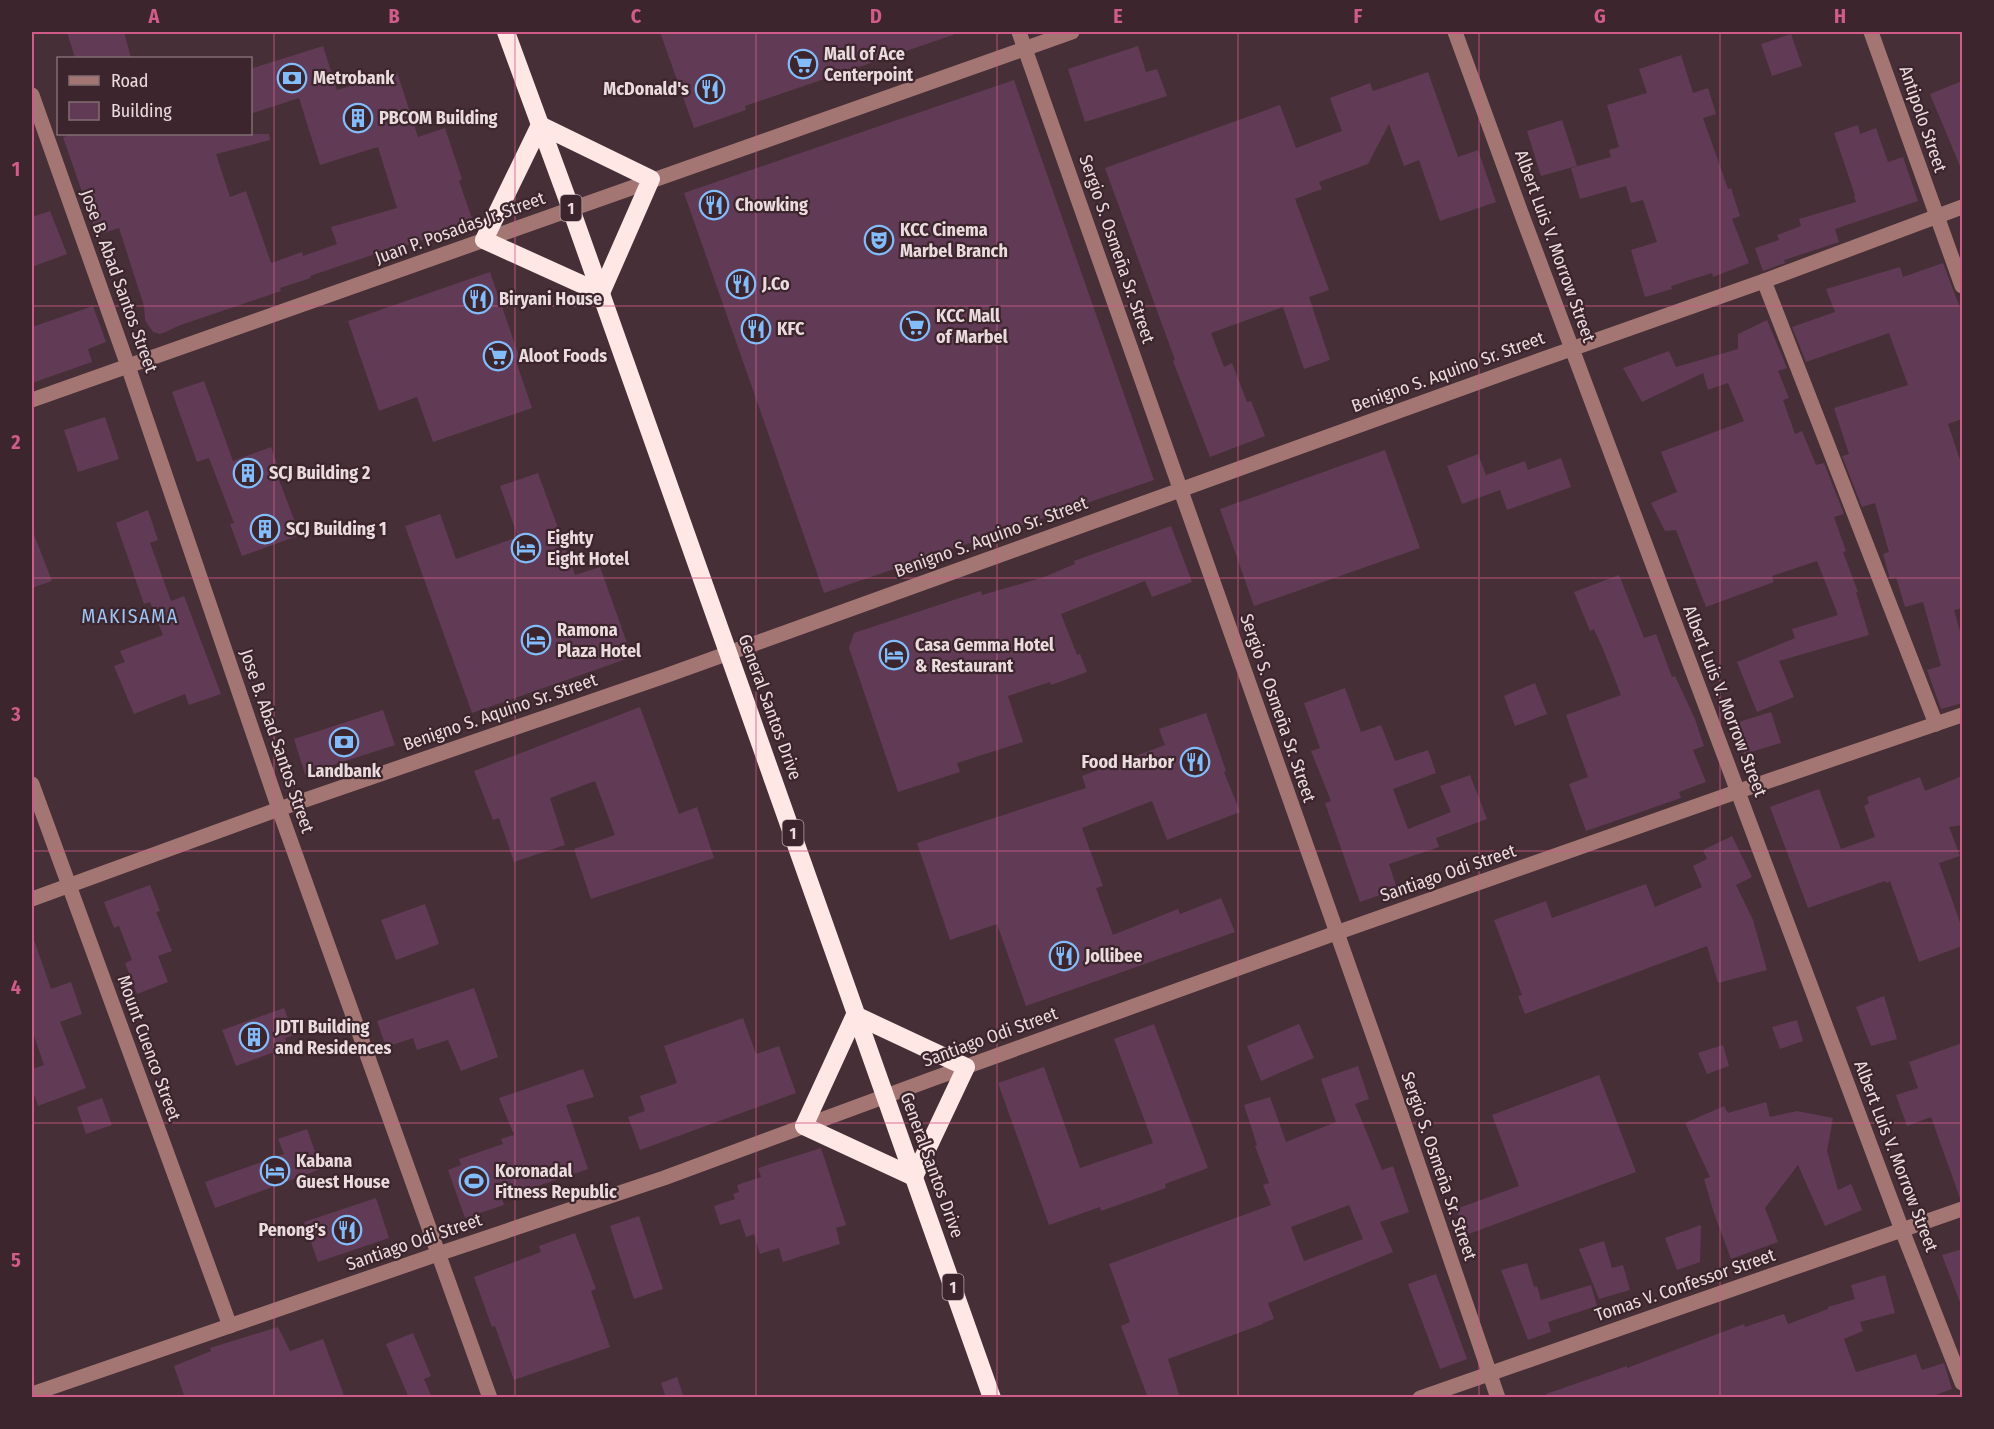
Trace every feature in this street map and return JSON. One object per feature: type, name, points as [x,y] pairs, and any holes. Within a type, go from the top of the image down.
[{"type":"highway","name":"General Santos Drive","points":[[506,32],[601,293],[992,1398]]},
{"type":"highway","points":[[540,124],[651,179],[601,293],[484,240],[540,124]]},
{"type":"highway","points":[[855,1015],[966,1067],[914,1177],[804,1126],[855,1015]]},
{"type":"street","name":"Sergio S. Osmeña Sr. Street","points":[[1019,32],[1498,1398]]},
{"type":"street","name":"Juan P. Posadas Jr. Street","points":[[32,400],[651,179],[1072,32]]},
{"type":"street","name":"Albert Luis V. Morrow Street","points":[[1455,32],[1902,1230],[1962,1383]]},
{"type":"street","name":"Antipolo Street","points":[[1871,32],[1962,286]]},
{"type":"street","name":"Jose B. Abad Santos Street","points":[[32,95],[129,366],[279,809],[489,1398]]},
{"type":"street","name":"Benigno S. Aquino Sr. Street","points":[[32,899],[279,809],[643,683],[1764,281],[1962,207]]},
{"type":"street","points":[[1764,281],[1936,724]]},
{"type":"street","name":"Santiago Odi Street","points":[[32,1394],[61,1391],[230,1326],[664,1178],[1336,933],[1739,791],[1962,716]]},
{"type":"street","name":"Mount Cuenco Street","points":[[32,784],[230,1326]]},
{"type":"street","name":"Tomas V. Confessor Street","points":[[1420,1398],[1962,1209]]},
{"type":"building","points":[[67,32],[124,32],[131,57],[75,57]]},
{"type":"building","points":[[660,32],[953,32],[953,35],[745,106],[746,110],[694,128]]},
{"type":"building","points":[[1791,34],[1802,66],[1772,76],[1761,44]]},
{"type":"building","points":[[323,46],[337,90],[397,72],[418,137],[445,128],[462,179],[459,181],[474,224],[310,276],[311,278],[280,288],[281,291],[166,332],[160,334],[153,332],[145,320],[144,306],[119,228],[97,235],[63,137],[70,135],[269,134],[270,140],[216,154],[230,197],[246,191],[271,263],[302,252],[303,256],[337,244],[331,227],[397,208],[378,147],[320,165],[299,98],[252,113],[252,68]]},
{"type":"building","points":[[1138,46],[1146,72],[1157,69],[1167,96],[1085,122],[1068,69]]},
{"type":"building","points":[[1681,55],[1693,93],[1708,88],[1716,114],[1703,118],[1740,216],[1732,219],[1749,263],[1713,277],[1712,273],[1671,286],[1672,289],[1645,297],[1631,250],[1657,242],[1643,200],[1631,203],[1626,186],[1580,199],[1571,168],[1611,157],[1609,150],[1619,147],[1607,105],[1647,93],[1639,69]]},
{"type":"building","points":[[1428,72],[1458,157],[1478,150],[1496,202],[1440,221],[1419,160],[1404,166],[1389,124],[1368,164],[1319,182],[1322,189],[1295,199],[1329,290],[1309,297],[1330,360],[1304,369],[1283,307],[1211,333],[1224,367],[1232,363],[1247,402],[1251,401],[1265,436],[1210,457],[1173,361],[1175,360],[1105,168],[1280,105],[1296,148],[1342,131],[1330,98],[1370,83],[1373,91]]},
{"type":"building","name":"KCC Mall of Marbel","points":[[1014,80],[1154,480],[824,593],[684,193]]},
{"type":"building","points":[[1962,81],[1962,171],[1930,94]]},
{"type":"building","points":[[1562,120],[1577,166],[1541,176],[1527,131]]},
{"type":"building","points":[[1858,125],[1860,134],[1876,128],[1888,162],[1903,157],[1918,201],[1835,229],[1839,242],[1784,260],[1785,263],[1763,271],[1755,248],[1779,240],[1777,235],[1801,226],[1799,219],[1856,202],[1834,133]]},
{"type":"building","points":[[50,211],[67,254],[32,267],[32,217]]},
{"type":"building","points":[[1943,263],[1962,313],[1962,419],[1948,424],[1962,466],[1962,608],[1954,610],[1962,639],[1962,703],[1941,709],[1927,670],[1941,666],[1923,602],[1905,607],[1896,577],[1890,579],[1883,554],[1889,552],[1875,503],[1862,507],[1842,456],[1849,454],[1834,408],[1908,385],[1889,333],[1806,362],[1792,327],[1835,312],[1826,289],[1900,267],[1903,277]]},
{"type":"building","points":[[490,272],[521,362],[517,364],[532,408],[433,442],[417,397],[379,411],[348,321]]},
{"type":"building","points":[[93,306],[106,342],[88,349],[92,362],[32,383],[32,327]]},
{"type":"building","points":[[1767,320],[1787,368],[1778,371],[1789,398],[1783,400],[1795,434],[1802,431],[1816,465],[1824,463],[1844,514],[1834,517],[1846,551],[1843,552],[1858,592],[1856,592],[1869,635],[1779,661],[1794,697],[1757,712],[1737,662],[1795,638],[1792,629],[1838,615],[1817,561],[1772,576],[1774,582],[1706,607],[1676,530],[1665,531],[1651,503],[1677,492],[1661,452],[1744,421],[1728,383],[1708,390],[1703,373],[1642,402],[1623,368],[1669,351],[1676,367],[1738,349],[1738,334]]},
{"type":"building","points":[[204,381],[233,461],[271,447],[282,479],[279,480],[300,535],[242,556],[230,524],[234,523],[209,458],[197,462],[172,392]]},
{"type":"building","points":[[105,417],[119,459],[78,472],[64,430]]},
{"type":"building","points":[[1385,450],[1420,548],[1254,606],[1220,509]]},
{"type":"building","points":[[1478,454],[1486,475],[1525,461],[1528,470],[1561,458],[1571,487],[1507,510],[1500,490],[1462,504],[1447,466]]},
{"type":"building","points":[[538,473],[575,575],[600,567],[632,657],[472,713],[405,526],[440,514],[456,559],[518,537],[500,486]]},
{"type":"building","points":[[148,510],[158,540],[150,543],[171,601],[184,596],[221,694],[189,705],[185,694],[134,714],[114,666],[125,662],[120,651],[163,635],[150,602],[144,604],[116,523]]},
{"type":"building","points":[[1171,526],[1192,582],[1152,597],[1145,581],[1061,614],[1077,655],[1080,654],[1087,672],[1051,685],[1050,682],[1008,696],[1023,742],[957,763],[960,772],[898,792],[849,648],[854,633],[981,591],[982,595],[1044,577],[1075,564],[1074,561]]},
{"type":"building","points":[[32,532],[52,581],[32,588]]},
{"type":"building","points":[[1619,575],[1644,638],[1656,634],[1672,677],[1675,676],[1695,719],[1704,746],[1693,750],[1706,782],[1679,792],[1681,798],[1586,831],[1569,784],[1588,777],[1566,715],[1621,695],[1594,629],[1590,631],[1574,592]]},
{"type":"building","points":[[1535,683],[1547,714],[1515,726],[1504,696]]},
{"type":"building","points":[[1345,688],[1361,732],[1381,725],[1395,761],[1428,750],[1436,773],[1393,789],[1408,829],[1451,812],[1440,786],[1470,775],[1487,819],[1436,838],[1439,847],[1389,864],[1397,889],[1360,902],[1325,803],[1331,801],[1311,751],[1320,748],[1304,703]]},
{"type":"building","points":[[640,707],[679,814],[697,807],[714,858],[591,899],[574,849],[615,835],[595,781],[550,798],[565,845],[514,862],[499,818],[493,820],[474,771]]},
{"type":"building","name":"Landbank","points":[[383,710],[395,745],[305,774],[294,739]]},
{"type":"building","points":[[1771,712],[1781,743],[1744,754],[1735,723]]},
{"type":"building","points":[[1206,713],[1226,771],[1224,772],[1240,812],[1167,840],[1152,801],[1082,828],[1103,886],[1096,888],[1113,935],[1178,909],[1180,914],[1221,898],[1235,932],[1026,1006],[997,924],[950,940],[917,843],[1086,788],[1082,776],[1165,745],[1159,729]]},
{"type":"building","points":[[1962,776],[1962,825],[1949,827],[1960,856],[1939,863],[1962,928],[1962,946],[1919,962],[1890,881],[1808,908],[1770,807],[1819,789],[1841,849],[1875,837],[1864,806],[1869,803],[1867,797],[1920,777],[1925,791]]},
{"type":"building","points":[[1732,836],[1752,877],[1736,885],[1753,920],[1767,970],[1718,983],[1707,946],[1525,1014],[1518,996],[1522,995],[1494,920],[1546,901],[1552,918],[1646,884],[1655,907],[1702,887],[1693,866],[1707,859],[1703,850]]},
{"type":"building","points":[[150,885],[160,911],[156,912],[172,951],[158,956],[168,982],[137,994],[125,963],[132,960],[119,926],[114,928],[104,902]]},
{"type":"building","points":[[425,904],[439,944],[396,960],[381,920]]},
{"type":"building","points":[[32,940],[34,940],[51,989],[71,982],[82,1014],[60,1022],[86,1088],[38,1106],[32,1088],[32,1069],[44,1065],[32,1030]]},
{"type":"building","points":[[474,988],[498,1057],[461,1071],[448,1040],[417,1050],[413,1038],[386,1047],[377,1021]]},
{"type":"building","points":[[1884,996],[1897,1039],[1871,1046],[1856,1007]]},
{"type":"building","name":"JDTI Building and Residences","points":[[284,1008],[294,1035],[285,1038],[288,1047],[236,1066],[222,1030]]},
{"type":"building","points":[[743,1018],[756,1054],[779,1046],[796,1093],[640,1150],[628,1117],[645,1111],[640,1096],[677,1083],[664,1046]]},
{"type":"building","points":[[1797,1020],[1803,1041],[1780,1049],[1772,1027]]},
{"type":"building","points":[[1154,1024],[1208,1168],[1165,1184],[1166,1188],[1101,1211],[1100,1207],[1049,1225],[998,1083],[1044,1067],[1080,1168],[1153,1143],[1114,1039]]},
{"type":"building","points":[[1299,1024],[1314,1058],[1261,1081],[1247,1046]]},
{"type":"building","points":[[1962,1043],[1962,1197],[1960,1198],[1931,1117],[1907,1126],[1896,1095],[1918,1088],[1909,1062]]},
{"type":"building","points":[[1723,1045],[1729,1066],[1707,1074],[1698,1053]]},
{"type":"building","points":[[1358,1066],[1369,1099],[1355,1104],[1382,1170],[1393,1166],[1409,1212],[1380,1222],[1393,1252],[1268,1303],[1274,1319],[1168,1359],[1180,1398],[1148,1398],[1121,1326],[1130,1322],[1109,1264],[1271,1205],[1263,1185],[1269,1183],[1255,1146],[1257,1145],[1244,1105],[1270,1097],[1286,1142],[1336,1122],[1321,1079]],"holes":[[[1349,1205],[1363,1239],[1304,1261],[1291,1227]]]},
{"type":"building","points":[[583,1069],[594,1097],[566,1105],[588,1169],[502,1198],[504,1205],[465,1218],[448,1170],[461,1165],[459,1159],[503,1144],[501,1139],[514,1135],[499,1098]]},
{"type":"building","points":[[1599,1075],[1636,1172],[1466,1235],[1456,1209],[1519,1186],[1492,1115]]},
{"type":"building","points":[[102,1098],[112,1125],[86,1134],[77,1107]]},
{"type":"building","points":[[1766,1102],[1770,1117],[1797,1111],[1833,1118],[1827,1151],[1838,1190],[1851,1184],[1862,1210],[1825,1226],[1798,1165],[1765,1208],[1778,1242],[1731,1259],[1704,1179],[1710,1177],[1685,1123],[1724,1106],[1728,1113]]},
{"type":"building","name":"Kabana Guest House","points":[[307,1129],[321,1169],[215,1208],[205,1182],[284,1154],[278,1139]]},
{"type":"building","points":[[821,1148],[846,1225],[836,1228],[840,1244],[783,1262],[779,1248],[760,1254],[754,1234],[746,1237],[740,1219],[720,1225],[714,1206],[735,1199],[733,1194],[739,1192],[737,1185],[761,1177],[758,1168]]},
{"type":"building","name":"Penong's","points":[[376,1198],[389,1238],[318,1262],[304,1222]]},
{"type":"building","points":[[639,1216],[663,1289],[634,1299],[610,1226]]},
{"type":"building","points":[[1701,1225],[1700,1262],[1677,1270],[1665,1238]]},
{"type":"building","points":[[575,1233],[596,1289],[591,1291],[610,1347],[514,1380],[495,1326],[492,1327],[474,1277],[541,1252],[539,1246]]},
{"type":"building","points":[[1604,1241],[1612,1268],[1623,1265],[1630,1290],[1599,1299],[1579,1249]]},
{"type":"building","points":[[1962,1249],[1962,1304],[1961,1305],[1942,1255]]},
{"type":"building","points":[[1527,1263],[1534,1287],[1537,1286],[1541,1300],[1591,1285],[1597,1306],[1548,1322],[1551,1332],[1528,1340],[1501,1270]]},
{"type":"building","points":[[1436,1274],[1467,1359],[1440,1369],[1408,1284]]},
{"type":"building","points":[[1885,1275],[1895,1313],[1860,1322],[1863,1331],[1844,1339],[1856,1372],[1916,1354],[1922,1370],[1944,1363],[1952,1389],[1927,1398],[1546,1398],[1546,1394],[1627,1366],[1627,1368],[1744,1324],[1745,1327],[1784,1314],[1788,1324],[1828,1309],[1828,1307],[1855,1299],[1851,1285]]},
{"type":"building","points":[[278,1327],[290,1351],[323,1339],[345,1398],[185,1398],[174,1366],[211,1351],[210,1348]]},
{"type":"building","points":[[413,1333],[431,1376],[424,1379],[432,1398],[409,1398],[386,1344]]},
{"type":"building","points":[[677,1377],[684,1398],[666,1398],[661,1383]]},
{"type":"place","name":"Mall of Ace Centerpoint","points":[[803,64]]},
{"type":"place","name":"Metrobank","points":[[292,78]]},
{"type":"place","name":"McDonald's","points":[[710,89]]},
{"type":"place","name":"PBCOM Building","points":[[358,118]]},
{"type":"place","name":"Chowking","points":[[714,205]]},
{"type":"place","name":"KCC Cinema Marbel Branch","points":[[879,240]]},
{"type":"place","name":"J.Co","points":[[741,284]]},
{"type":"place","name":"Biryani House","points":[[478,299]]},
{"type":"place","name":"KCC Mall of Marbel","points":[[915,326]]},
{"type":"place","name":"KFC","points":[[756,329]]},
{"type":"place","name":"Aloot Foods","points":[[498,356]]},
{"type":"place","name":"SCJ Building 2","points":[[248,473]]},
{"type":"place","name":"SCJ Building 1","points":[[265,529]]},
{"type":"place","name":"Eighty Eight Hotel","points":[[526,548]]},
{"type":"place","name":"Ramona Plaza Hotel","points":[[536,640]]},
{"type":"place","name":"Casa Gemma Hotel & Restaurant","points":[[894,655]]},
{"type":"place","name":"Landbank","points":[[344,742]]},
{"type":"place","name":"Food Harbor","points":[[1195,762]]},
{"type":"place","name":"Jollibee","points":[[1064,956]]},
{"type":"place","name":"JDTI Building and Residences","points":[[254,1037]]},
{"type":"place","name":"Kabana Guest House","points":[[275,1171]]},
{"type":"place","name":"Koronadal Fitness Republic","points":[[474,1181]]},
{"type":"place","name":"Penong's","points":[[347,1230]]},
{"type":"district","name":"MAKISAMA","points":[[130,616]]}]
